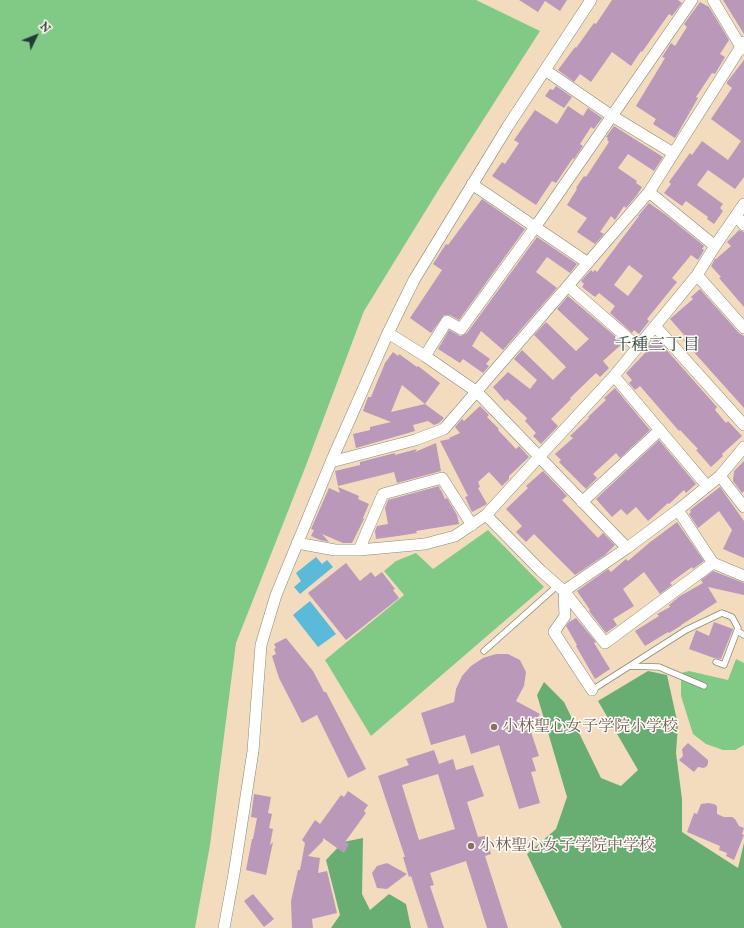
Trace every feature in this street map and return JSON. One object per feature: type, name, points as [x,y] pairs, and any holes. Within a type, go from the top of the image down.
[{"type":"street","points":[[224,928],[253,751],[261,645],[276,595],[331,462],[388,333],[414,280],[508,126],[591,0]]},
{"type":"street","points":[[425,356],[448,321],[461,328],[536,226],[692,0]]},
{"type":"street","points":[[331,462],[415,440],[444,429],[649,192],[743,46],[713,0]]},
{"type":"street","points":[[544,70],[612,116],[673,153]]},
{"type":"street","points":[[472,184],[536,226],[588,263]]},
{"type":"street","points":[[649,192],[715,246]]},
{"type":"street","points":[[297,543],[335,550],[359,550],[425,544],[454,536],[486,515],[614,376],[697,275],[744,204]]},
{"type":"street","points":[[736,216],[744,225]]},
{"type":"street","points":[[697,275],[744,328]]},
{"type":"street","points":[[568,286],[638,347]]},
{"type":"street","points":[[655,326],[744,426]]},
{"type":"street","points":[[388,333],[425,356],[477,392],[627,548]]},
{"type":"street","points":[[614,376],[707,486]]},
{"type":"street","points":[[582,502],[660,430]]},
{"type":"street","points":[[560,588],[627,548],[678,510],[720,476],[744,447]]},
{"type":"street","points":[[720,476],[744,507]]},
{"type":"street","points":[[359,550],[383,494],[442,478],[472,525]]},
{"type":"street","points":[[678,510],[713,562],[744,576]]},
{"type":"street","points":[[486,515],[541,571],[560,588],[605,643],[713,562]]},
{"type":"street","points":[[560,588],[565,616],[554,632],[592,690]]},
{"type":"lane","points":[[484,651],[560,588]]},
{"type":"lane","points":[[592,690],[686,630],[722,613],[732,617],[738,628],[724,665],[716,662]]},
{"type":"lane","points":[[737,631],[744,635]]},
{"type":"lane","points":[[629,666],[659,667],[704,686]]},
{"type":"green space","points":[[0,0],[476,0],[540,31],[439,189],[364,311],[305,468],[236,643],[210,845],[195,928],[0,928]]},
{"type":"green space","points":[[488,530],[544,587],[371,736],[325,660],[404,595],[384,571],[396,561],[416,553],[433,569]]},
{"type":"green space","points":[[736,659],[744,663],[744,745],[735,750],[723,750],[706,744],[693,734],[681,696],[681,673],[689,671],[728,680]]},
{"type":"green space","points":[[648,671],[667,675],[678,725],[676,753],[682,799],[682,832],[738,868],[744,843],[744,928],[562,928],[527,854],[556,829],[567,797],[537,695],[544,682],[564,702],[601,778],[621,786],[638,770],[598,701]]},
{"type":"green space","points":[[363,838],[362,894],[370,910],[389,894],[406,904],[411,928],[331,928],[340,915],[326,860],[343,842]]},
{"type":"water","points":[[316,557],[322,564],[327,560],[333,567],[300,594],[294,587],[301,581],[296,573]]},
{"type":"water","points":[[310,601],[336,634],[318,647],[293,615]]},
{"type":"building","points":[[519,0],[567,0],[560,11],[545,1],[538,12]]},
{"type":"building","points":[[612,0],[678,0],[682,3],[672,16],[669,14],[631,66],[612,52],[591,82],[580,74],[574,82],[558,70],[594,23],[596,24]]},
{"type":"building","points":[[723,0],[744,0],[744,34]]},
{"type":"building","points":[[700,2],[709,7],[729,40],[720,54],[725,57],[715,74],[712,73],[696,97],[698,98],[675,138],[653,124],[656,119],[636,106],[665,58],[662,57],[671,43],[675,46],[687,27],[684,24]]},
{"type":"building","points":[[744,60],[744,177],[735,189],[708,170],[697,185],[723,204],[720,208],[723,211],[714,224],[707,219],[708,217],[686,201],[682,206],[664,193],[671,184],[669,182],[690,153],[692,155],[702,141],[728,160],[741,141],[711,119],[732,88],[727,84],[727,82]]},
{"type":"building","points":[[556,86],[572,97],[564,108],[545,96],[550,89],[553,90]]},
{"type":"building","points":[[568,106],[583,116],[588,108],[602,118],[594,129],[591,127],[580,144],[583,146],[574,159],[573,158],[556,183],[552,181],[536,205],[492,176],[502,162],[505,164],[519,143],[514,140],[535,110],[557,124]]},
{"type":"building","points":[[614,126],[663,157],[654,171],[628,154],[618,168],[637,181],[636,183],[642,187],[626,208],[624,206],[615,220],[611,216],[600,232],[604,234],[595,244],[577,232],[587,218],[567,205],[584,176],[586,177],[609,142],[607,140],[608,138],[606,137]]},
{"type":"building","points":[[482,199],[525,229],[459,320],[450,315],[444,315],[431,333],[410,318],[442,270],[433,264],[446,244],[448,245]]},
{"type":"building","points":[[649,203],[704,246],[702,249],[704,250],[698,260],[691,255],[672,278],[677,282],[647,319],[649,321],[639,334],[634,330],[632,333],[610,313],[615,306],[599,293],[595,297],[582,287],[584,284],[581,281],[591,270],[593,272],[595,270],[597,272]],"holes":[[[629,265],[643,276],[628,296],[614,285]]]},
{"type":"building","points":[[739,230],[744,232],[744,307],[719,278],[721,277],[711,266],[715,259],[731,246],[727,242]]},
{"type":"building","points":[[537,237],[577,264],[570,273],[547,257],[536,272],[557,288],[503,350],[481,331],[472,346],[490,359],[486,364],[489,366],[483,373],[463,359],[460,363],[438,349],[449,330],[460,336],[467,333]]},
{"type":"building","points":[[700,289],[739,333],[744,336],[744,408],[683,340],[686,337],[670,319],[693,299],[691,297]]},
{"type":"building","points":[[568,296],[623,343],[603,361],[609,368],[600,377],[596,373],[551,419],[558,426],[541,444],[533,436],[536,433],[525,421],[527,418],[507,399],[505,401],[493,387],[508,372],[530,389],[537,380],[514,359],[522,350],[553,380],[566,367],[534,335],[546,322],[576,351],[589,339],[557,309]]},
{"type":"building","points":[[656,338],[717,407],[715,410],[726,423],[728,421],[742,436],[722,454],[723,456],[711,467],[696,450],[698,449],[680,430],[679,431],[640,386],[635,390],[629,383],[632,380],[626,373],[645,353],[645,350]]},
{"type":"building","points":[[393,352],[398,356],[399,354],[440,383],[425,404],[444,418],[439,423],[434,425],[428,421],[413,425],[415,431],[356,448],[353,434],[370,430],[370,427],[391,422],[363,411],[368,397],[371,397],[385,363]],"holes":[[[402,385],[425,404],[391,412]]]},
{"type":"building","points":[[615,388],[650,430],[620,458],[616,453],[593,474],[597,478],[586,489],[559,462],[561,460],[555,454],[573,438],[570,436],[606,400],[604,398]]},
{"type":"building","points":[[480,406],[489,415],[487,417],[516,449],[519,446],[529,457],[509,476],[509,479],[502,486],[489,472],[478,482],[480,487],[478,488],[487,504],[472,512],[465,497],[468,496],[440,441],[450,439],[449,438],[460,433],[455,427],[462,419],[464,421]]},
{"type":"building","points":[[659,440],[696,484],[686,493],[684,490],[648,521],[636,507],[627,515],[621,509],[612,517],[596,499]]},
{"type":"building","points":[[436,443],[441,471],[397,483],[394,472],[338,486],[335,471],[360,465],[360,462],[395,453],[395,455],[417,449],[415,452]]},
{"type":"building","points":[[744,461],[744,491],[742,493],[733,481],[734,471]]},
{"type":"building","points":[[543,471],[567,496],[562,500],[598,538],[603,533],[615,545],[605,555],[575,575],[534,534],[526,542],[516,532],[522,526],[506,509],[528,488],[526,486]]},
{"type":"building","points":[[439,486],[445,499],[447,498],[457,515],[459,524],[416,531],[417,533],[376,539],[375,531],[377,526],[388,524],[385,508],[388,500]]},
{"type":"building","points":[[338,487],[359,496],[358,499],[369,504],[363,518],[364,519],[352,543],[343,543],[322,534],[329,542],[311,536],[314,530],[311,529],[329,488],[340,493]]},
{"type":"building","points":[[720,487],[744,521],[744,558],[723,549],[732,530],[719,511],[698,528],[689,514],[691,512],[690,510]]},
{"type":"building","points":[[677,522],[704,561],[693,569],[692,567],[670,583],[672,585],[660,594],[644,572],[623,589],[634,606],[613,619],[617,625],[606,633],[589,611],[590,610],[577,591],[608,569],[611,572],[626,559],[628,561]]},
{"type":"building","points":[[346,563],[360,581],[371,572],[375,577],[382,572],[395,589],[393,590],[399,598],[346,640],[308,593]]},
{"type":"building","points":[[713,571],[744,583],[744,595],[708,587],[717,602],[669,633],[668,632],[645,646],[635,631],[659,616],[657,614],[670,607],[669,605],[680,596],[703,583],[701,580]]},
{"type":"building","points":[[576,618],[596,642],[594,643],[610,669],[595,679],[566,626],[569,622]]},
{"type":"building","points":[[714,622],[733,629],[721,659],[689,649],[696,630],[709,636]]},
{"type":"building","points":[[286,638],[313,671],[324,692],[326,692],[366,769],[348,778],[317,715],[302,723],[279,678],[272,656],[276,654],[274,644]]},
{"type":"building","points":[[496,654],[508,654],[520,660],[526,672],[524,686],[516,701],[540,714],[530,729],[539,756],[532,758],[536,771],[531,772],[540,803],[519,809],[499,745],[471,754],[465,735],[431,745],[421,713],[454,702],[456,689],[462,676],[471,666],[483,658]]},
{"type":"building","points":[[688,743],[708,760],[707,766],[704,768],[698,767],[694,772],[679,760],[683,756],[682,749]]},
{"type":"building","points":[[434,750],[439,764],[453,759],[456,770],[473,765],[484,796],[467,802],[478,837],[485,836],[491,854],[485,856],[508,928],[487,928],[466,861],[430,873],[434,885],[430,886],[444,928],[428,928],[411,876],[409,877],[403,857],[405,857],[378,776],[409,765],[406,759]],"holes":[[[438,774],[455,829],[419,840],[402,785]]]},
{"type":"building","points":[[348,791],[368,805],[364,811],[366,813],[345,842],[349,844],[344,853],[323,838],[323,841],[308,856],[320,858],[318,873],[327,871],[337,913],[312,919],[313,928],[292,928],[291,901],[298,870],[300,870],[305,843],[302,840],[315,820],[320,824],[341,795],[344,797]]},
{"type":"building","points":[[254,794],[271,797],[268,813],[272,814],[269,828],[273,829],[270,845],[273,842],[266,875],[246,870],[257,818],[251,817]]},
{"type":"building","points":[[708,803],[717,806],[717,814],[724,817],[732,817],[739,826],[744,828],[742,834],[744,835],[734,860],[726,856],[727,853],[719,850],[720,846],[687,832],[694,813],[697,814],[701,804]]},
{"type":"building","points":[[387,863],[407,874],[387,889],[377,888],[372,873],[377,866]]},
{"type":"building","points":[[253,894],[274,919],[264,927],[244,901]]},
{"type":"place","name":"小林聖心女子学院小学校","points":[[494,727]]},
{"type":"place","name":"小林聖心女子学院中学校","points":[[471,846]]},
{"type":"district","name":"千種三丁目","points":[[657,346]]}]
